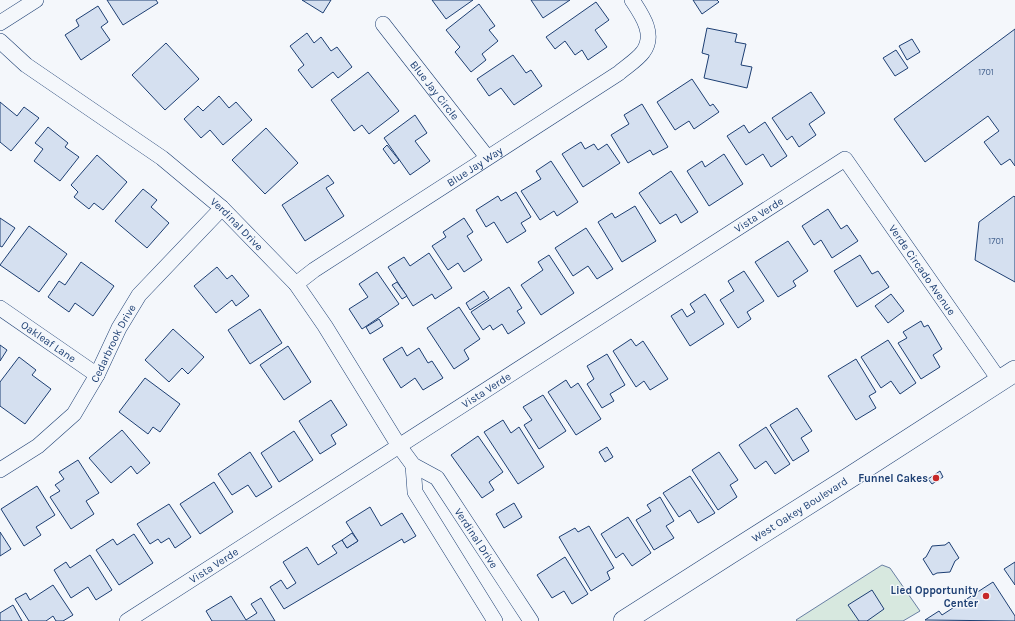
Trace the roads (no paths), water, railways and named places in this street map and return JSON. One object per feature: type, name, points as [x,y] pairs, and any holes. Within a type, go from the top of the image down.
[{"type":"main road","name":"West Oakey Boulevard","points":[[624,621],[1008,376]]},
{"type":"street","points":[[0,23],[36,0]]},
{"type":"street","name":"Blue Jay Way","points":[[296,284],[314,270],[619,73],[643,52],[647,44],[649,34],[644,16],[632,0]]},
{"type":"street","name":"Blue Jay Circle","points":[[383,24],[487,157]]},
{"type":"street","name":"Verdinal Drive","points":[[0,41],[26,65],[162,158],[222,208],[296,284],[325,326],[412,465],[437,478],[531,621]]},
{"type":"street","name":"Verde Circado Avenue","points":[[845,159],[1008,376]]},
{"type":"street","name":"Vista Verde","points":[[127,621],[845,159]]},
{"type":"street","name":"Cedarbrook Drive","points":[[0,470],[38,446],[74,414],[97,375],[119,328],[139,295],[222,208]]},
{"type":"street","name":"Oakleaf Lane","points":[[0,308],[97,375]]},
{"type":"street","points":[[412,465],[414,492],[495,621]]},
{"type":"place","name":"Funnel Cakes","points":[[936,478]]},
{"type":"place","name":"Lied Opportunity Center","points":[[986,596]]}]
